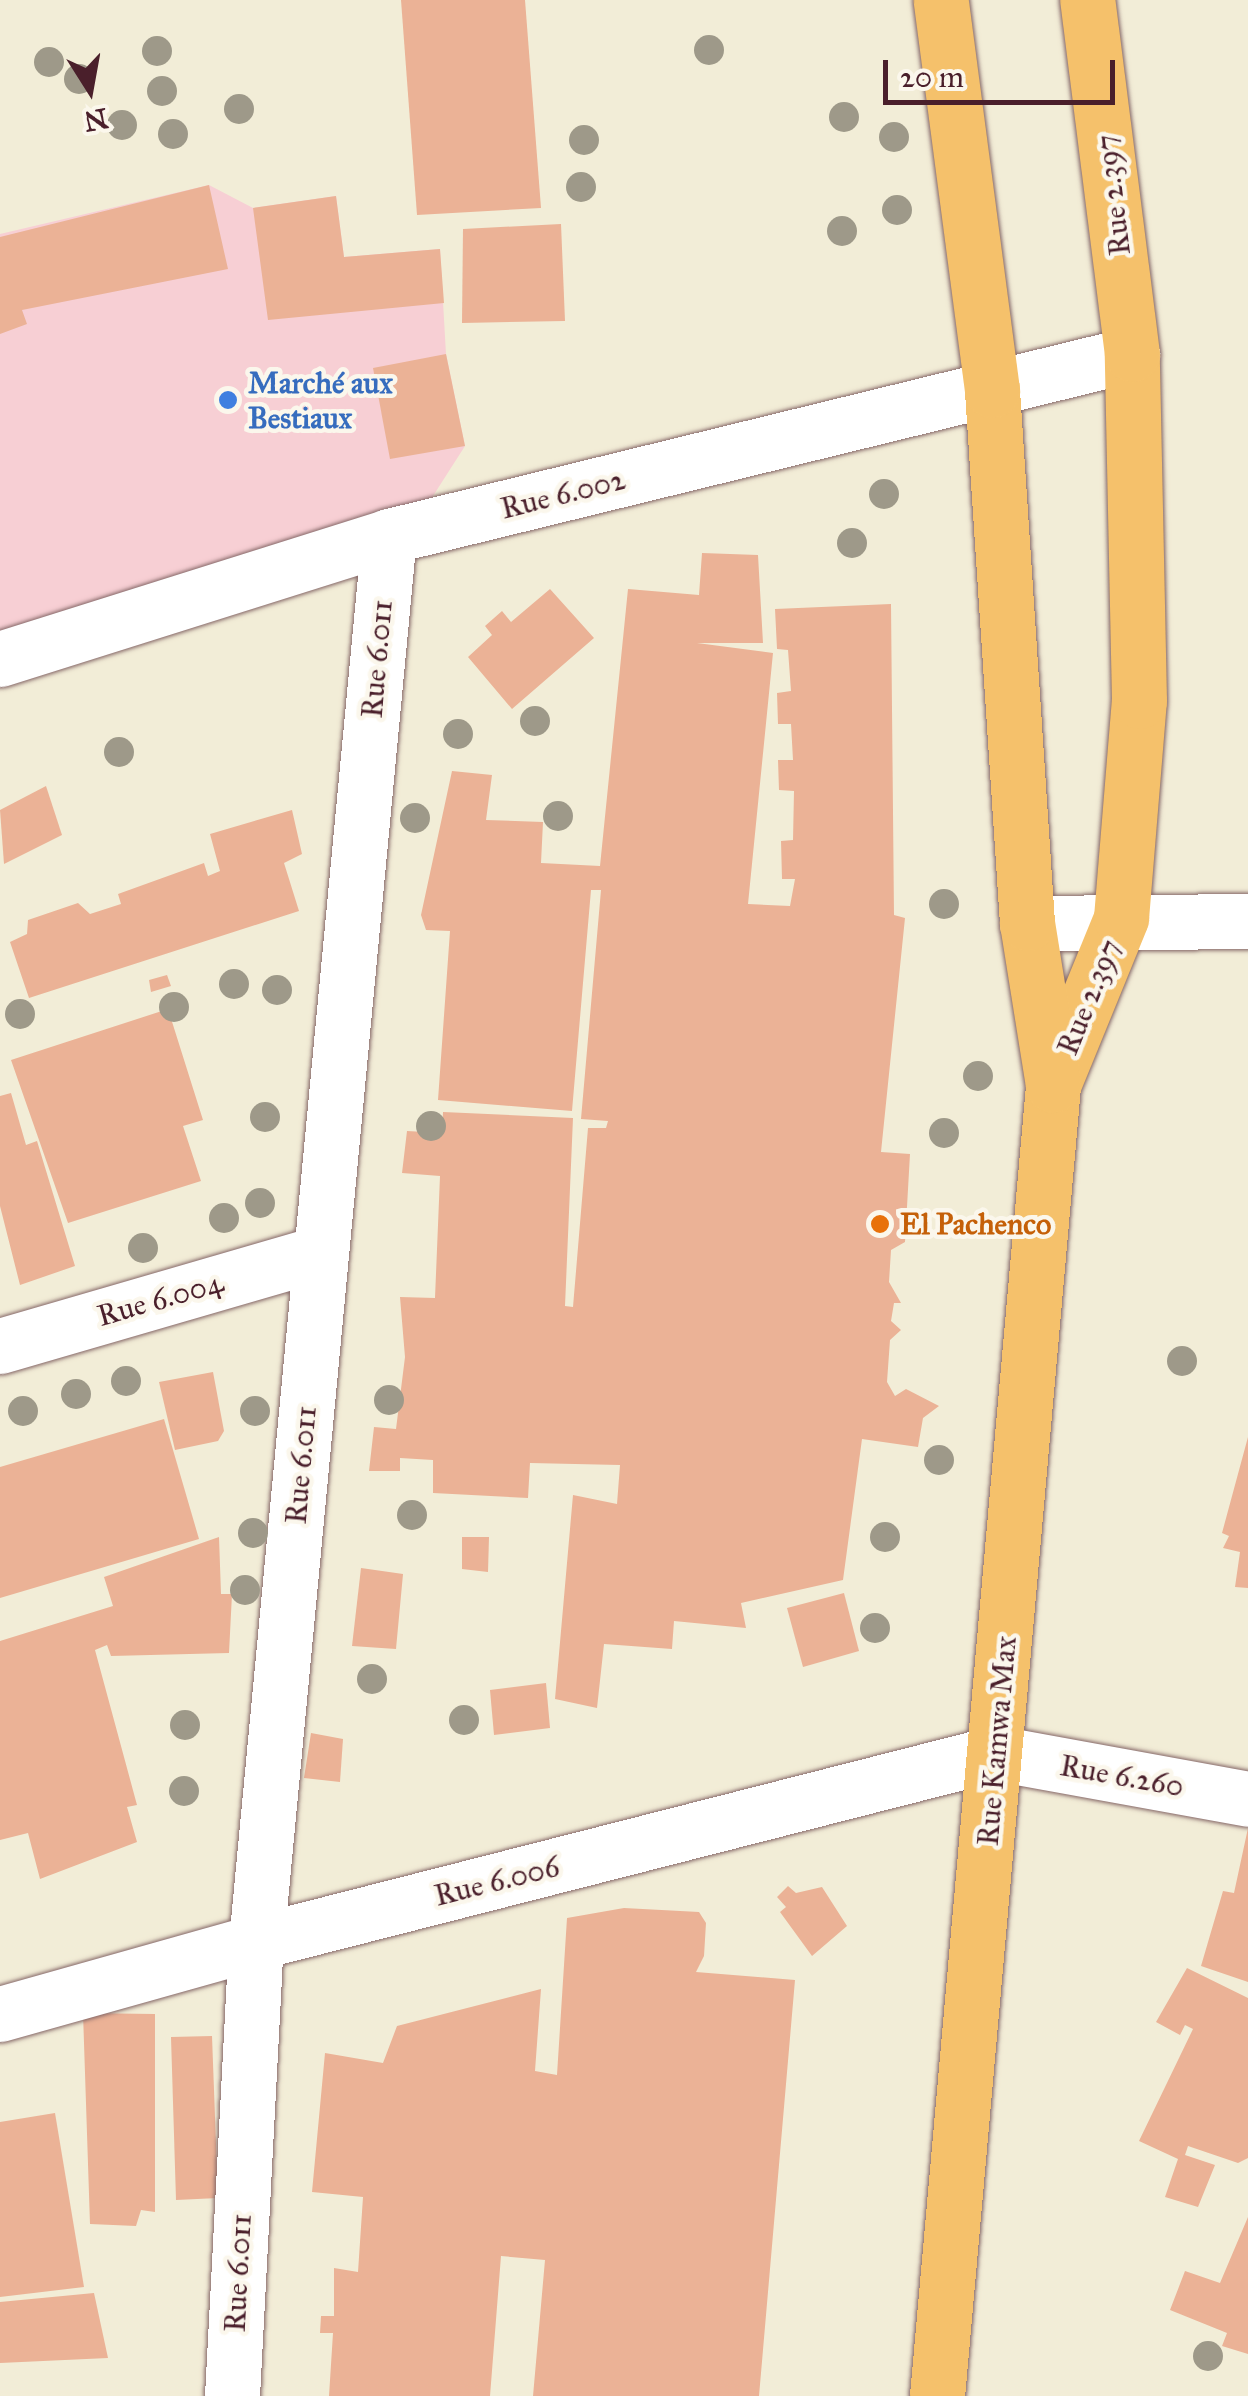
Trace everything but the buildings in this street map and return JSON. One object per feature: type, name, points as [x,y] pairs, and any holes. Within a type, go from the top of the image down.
[{"type":"main road","name":"Rue 2.397","points":[[940,0],[992,390],[1027,923],[1053,1085]]},
{"type":"main road","name":"Rue 2.397","points":[[1053,1085],[1120,918],[1139,701],[1132,354],[1086,0]]},
{"type":"main road","name":"Rue Kamwa Max","points":[[938,2396],[1053,1085]]},
{"type":"street","name":"Rue 6.002","points":[[0,659],[389,536],[1132,354]]},
{"type":"street","name":"Rue 6.011","points":[[232,2396],[256,1942],[389,536]]},
{"type":"street","points":[[1027,923],[1120,918],[1248,921]]},
{"type":"street","name":"Rue 6.004","points":[[0,1346],[320,1252]]},
{"type":"street","name":"Rue 6.260","points":[[996,1754],[1248,1799]]},
{"type":"street","name":"Rue 6.006","points":[[0,2014],[256,1942],[996,1754]]},
{"type":"shaded area","name":"Marché aux Bestiaux","points":[[209,185],[253,208],[336,196],[344,257],[440,249],[446,354],[465,446],[392,560],[0,685],[0,234]]},
{"type":"place","name":"Marché aux Bestiaux","points":[[228,400]]},
{"type":"place","name":"El Pachenco","points":[[880,1224]]}]
